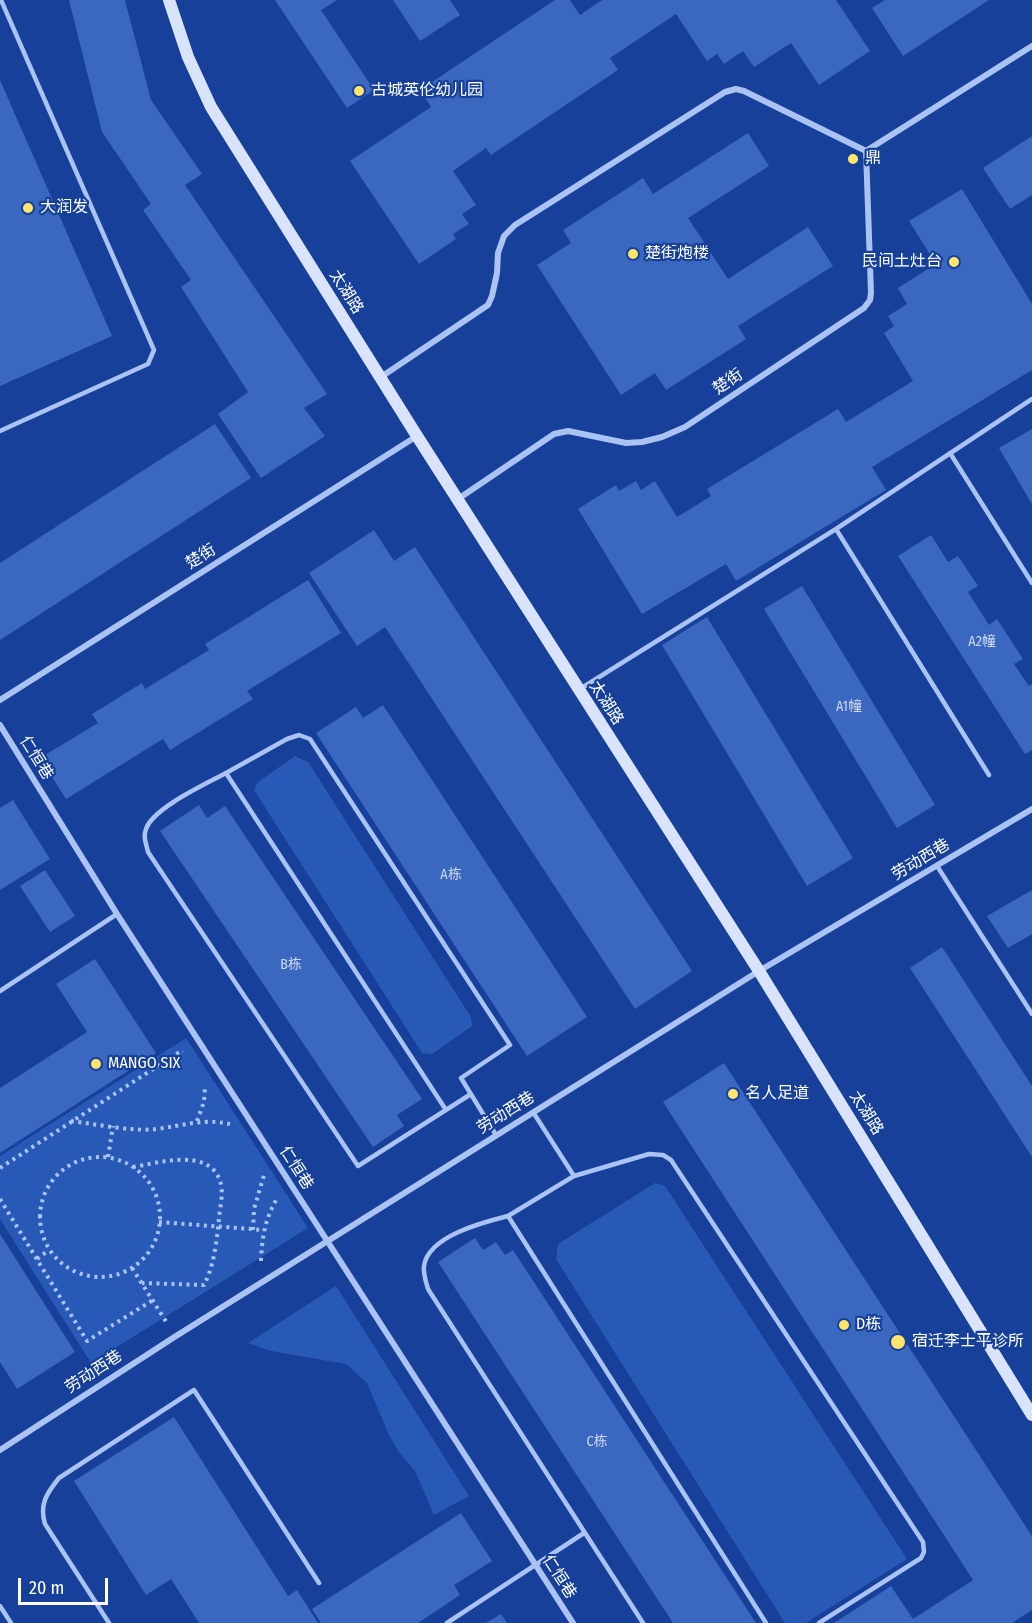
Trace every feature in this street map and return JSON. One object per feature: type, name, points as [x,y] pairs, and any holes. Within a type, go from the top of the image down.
[{"type":"street","name":"太湖路","points":[[169,0],[188,57],[211,106],[380,378],[759,970],[1032,1415]]},
{"type":"street","points":[[380,378],[488,305],[497,273],[498,253],[504,236],[515,225],[725,92],[736,89],[744,91],[866,151],[1032,46]]},
{"type":"street","name":"楚街","points":[[458,499],[554,434],[568,431],[600,439],[634,443],[662,437],[685,427],[864,308],[870,300],[871,293],[866,151]]},
{"type":"street","name":"楚街","points":[[0,700],[417,436]]},
{"type":"street","name":"仁恒巷","points":[[0,725],[117,914],[573,1623]]},
{"type":"street","name":"劳动西巷","points":[[0,1450],[326,1241],[759,970],[1032,809]]},
{"type":"lane","points":[[0,430],[148,364],[154,350],[1,0]]},
{"type":"lane","points":[[579,690],[836,529],[1032,399]]},
{"type":"lane","points":[[950,453],[1032,583]]},
{"type":"lane","points":[[836,529],[989,775]]},
{"type":"lane","points":[[471,1094],[357,1166],[148,852],[144,837],[147,826],[157,813],[287,739],[299,735],[310,739],[510,1045],[461,1078],[471,1094],[496,1135]]},
{"type":"lane","points":[[226,773],[446,1110]]},
{"type":"lane","points":[[937,866],[1032,1014]]},
{"type":"lane","points":[[0,991],[117,914]]},
{"type":"lane","points":[[533,1112],[574,1176]]},
{"type":"lane","points":[[643,1623],[434,1299],[426,1283],[424,1265],[429,1254],[446,1239],[467,1228],[508,1216],[574,1176],[649,1154],[663,1155],[671,1160],[923,1542],[924,1552],[921,1558],[819,1623]]},
{"type":"lane","points":[[508,1216],[766,1623]]},
{"type":"lane","points":[[109,1623],[45,1524],[42,1512],[44,1499],[59,1478],[194,1390],[319,1582]]},
{"type":"lane","points":[[447,1623],[584,1533]]},
{"type":"lane","points":[[0,1606],[11,1623]]},
{"type":"path","points":[[0,1168],[181,1051],[189,1057]]},
{"type":"path","points":[[197,1121],[204,1102],[205,1086],[201,1077]]},
{"type":"path","points":[[70,1121],[155,1129],[197,1121],[233,1125]]},
{"type":"path","points":[[108,1157],[113,1126]]},
{"type":"path","points":[[108,1157],[132,1167],[144,1176],[155,1194],[160,1215],[157,1235],[147,1254],[132,1268],[115,1275],[96,1277],[78,1273],[62,1263],[49,1250],[42,1233],[40,1214],[43,1196],[52,1179],[68,1166],[87,1158],[108,1157]]},
{"type":"path","points":[[132,1167],[175,1160],[194,1160],[207,1165],[220,1181],[222,1190],[209,1276],[204,1286],[142,1283]]},
{"type":"path","points":[[253,1230],[254,1209],[264,1172]]},
{"type":"path","points":[[261,1283],[264,1230],[269,1212],[288,1181]]},
{"type":"path","points":[[0,1198],[87,1341],[153,1300]]},
{"type":"path","points":[[159,1222],[264,1230]]},
{"type":"path","points":[[37,1259],[49,1250]]},
{"type":"path","points":[[132,1268],[176,1336]]},
{"type":"shaded area","points":[[295,756],[308,762],[471,1017],[472,1026],[432,1054],[422,1053],[254,790],[258,782]]},
{"type":"shaded area","points":[[186,1038],[308,1228],[91,1363],[0,1219],[0,1156]]},
{"type":"shaded area","points":[[655,1183],[665,1186],[907,1559],[806,1623],[785,1623],[556,1259],[558,1244]]},
{"type":"shaded area","points":[[336,1286],[469,1496],[434,1515],[415,1471],[398,1451],[388,1433],[367,1383],[346,1364],[271,1351],[248,1343]]},
{"type":"building","points":[[69,0],[125,0],[151,100],[202,174],[185,185],[327,394],[304,408],[325,436],[261,478],[218,414],[248,392],[181,287],[191,280],[143,210],[151,204],[102,132]]},
{"type":"building","points":[[275,0],[337,0],[321,10],[374,90],[347,108]]},
{"type":"building","points":[[393,0],[450,0],[460,15],[420,41]]},
{"type":"building","points":[[555,0],[570,0],[580,15],[602,0],[836,0],[870,51],[819,85],[791,43],[754,67],[743,51],[724,64],[717,54],[707,61],[676,14],[610,58],[618,70],[491,155],[486,148],[453,171],[476,205],[462,214],[469,224],[453,234],[456,239],[419,264],[350,161],[431,107],[420,90]]},
{"type":"building","points":[[885,0],[989,0],[903,56],[872,8]]},
{"type":"building","name":"大润发","points":[[0,80],[112,336],[0,386]]},
{"type":"building","name":"楚街炮楼","points":[[748,133],[769,166],[688,218],[728,279],[808,227],[833,266],[738,326],[746,339],[666,390],[655,373],[621,395],[537,265],[571,243],[563,230],[643,178],[653,194]]},
{"type":"building","points":[[1032,136],[1032,195],[1010,209],[983,168]]},
{"type":"building","points":[[962,189],[1032,304],[1032,370],[872,467],[886,490],[736,581],[726,564],[642,614],[578,509],[616,485],[619,491],[636,481],[641,490],[655,481],[677,517],[711,496],[707,489],[838,409],[846,422],[913,381],[884,333],[894,326],[888,316],[907,304],[898,288],[936,264],[909,221]]},
{"type":"building","points":[[215,424],[251,478],[0,640],[0,563]]},
{"type":"building","points":[[1032,429],[1032,504],[999,448]]},
{"type":"building","points":[[374,530],[394,561],[415,547],[692,971],[635,1009],[385,627],[357,646],[309,573]]},
{"type":"building","points":[[931,535],[948,562],[958,556],[978,586],[968,592],[989,625],[997,619],[1023,659],[1014,664],[1029,686],[1032,684],[1032,750],[1025,754],[898,556]]},
{"type":"building","points":[[308,580],[341,633],[247,691],[253,699],[170,750],[163,739],[66,799],[40,758],[98,723],[92,714],[142,683],[145,689],[209,650],[205,644]]},
{"type":"building","points":[[802,586],[935,805],[897,828],[764,609]]},
{"type":"building","points":[[707,617],[853,858],[807,886],[662,645]]},
{"type":"building","points":[[383,705],[587,1017],[527,1056],[316,733],[356,707],[363,718]]},
{"type":"building","points":[[13,800],[50,859],[0,890],[0,808]]},
{"type":"building","points":[[199,805],[207,818],[225,806],[422,1099],[397,1115],[404,1126],[373,1147],[160,831]]},
{"type":"building","points":[[45,870],[75,916],[50,932],[20,886]]},
{"type":"building","points":[[1032,890],[1032,934],[1008,948],[987,916]]},
{"type":"building","points":[[942,947],[1032,1086],[1032,1157],[910,968]]},
{"type":"building","points":[[95,959],[156,1053],[0,1153],[0,1088],[87,1032],[56,984]]},
{"type":"building","name":"D栋","points":[[724,1063],[1032,1536],[1032,1610],[1012,1623],[834,1623],[891,1586],[913,1619],[973,1580],[663,1102]]},
{"type":"building","points":[[0,1234],[75,1352],[17,1389],[0,1362]]},
{"type":"building","points":[[475,1238],[483,1250],[496,1242],[505,1255],[513,1250],[756,1623],[673,1623],[438,1262]]},
{"type":"building","points":[[174,1417],[288,1596],[297,1590],[318,1623],[199,1623],[171,1579],[146,1595],[74,1481]]},
{"type":"building","points":[[461,1513],[492,1561],[454,1585],[460,1595],[418,1623],[321,1623],[312,1609]]},
{"type":"building","points":[[501,1614],[507,1623],[486,1623]]},
{"type":"place","name":"古城英伦幼儿园","points":[[359,91]]},
{"type":"place","name":"鼎","points":[[853,159]]},
{"type":"place","name":"大润发","points":[[28,208]]},
{"type":"place","name":"楚街炮楼","points":[[633,254]]},
{"type":"place","name":"民间土灶台","points":[[954,262]]},
{"type":"place","name":"MANGO SIX","points":[[96,1064]]},
{"type":"place","name":"名人足道","points":[[733,1094]]},
{"type":"place","name":"D栋","points":[[844,1325]]},
{"type":"place","name":"宿迁李士平诊所","points":[[898,1342]]}]
